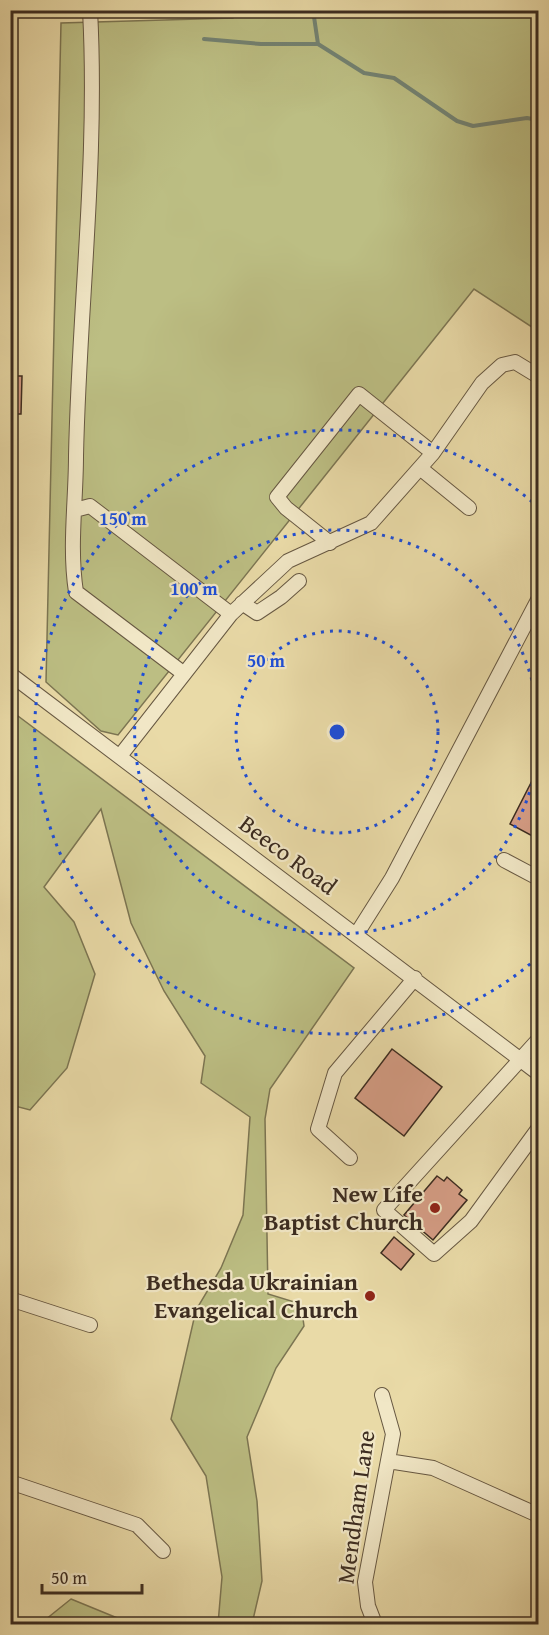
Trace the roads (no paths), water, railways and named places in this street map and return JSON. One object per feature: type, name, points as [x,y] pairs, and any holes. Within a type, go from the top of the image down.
[{"type":"street","points":[[90,10],[94,72],[71,559],[76,592],[183,673]]},
{"type":"street","points":[[120,756],[231,614],[288,561],[371,523],[433,453],[482,383],[501,364],[515,362],[538,376]]},
{"type":"street","points":[[330,543],[286,508],[277,497],[358,394],[433,453]]},
{"type":"street","points":[[420,468],[469,508]]},
{"type":"street","points":[[75,510],[90,506],[231,614]]},
{"type":"street","points":[[242,603],[257,613],[281,597],[299,581]]},
{"type":"street","points":[[356,935],[392,878],[538,600]]},
{"type":"street","name":"Beeco Road","points":[[10,674],[538,1073]]},
{"type":"street","points":[[504,860],[538,878]]},
{"type":"street","points":[[350,1158],[318,1129],[326,1095],[335,1073],[415,978]]},
{"type":"street","points":[[538,1040],[384,1210],[434,1254],[471,1221],[538,1129]]},
{"type":"street","points":[[10,1299],[90,1326]]},
{"type":"street","name":"Mendham Lane","points":[[375,1624],[368,1606],[365,1581],[393,1434],[382,1395]]},
{"type":"street","points":[[388,1461],[433,1468],[538,1515]]},
{"type":"street","points":[[10,1482],[137,1525],[163,1551]]},
{"type":"waterway","points":[[313,10],[318,44]]},
{"type":"waterway","points":[[204,39],[261,44],[318,44],[364,73],[394,78],[457,121],[473,126],[527,118],[538,120]]},
{"type":"place","name":"New Life Baptist Church","points":[[435,1208]]},
{"type":"place","name":"Bethesda Ukrainian Evangelical Church","points":[[370,1296]]}]
